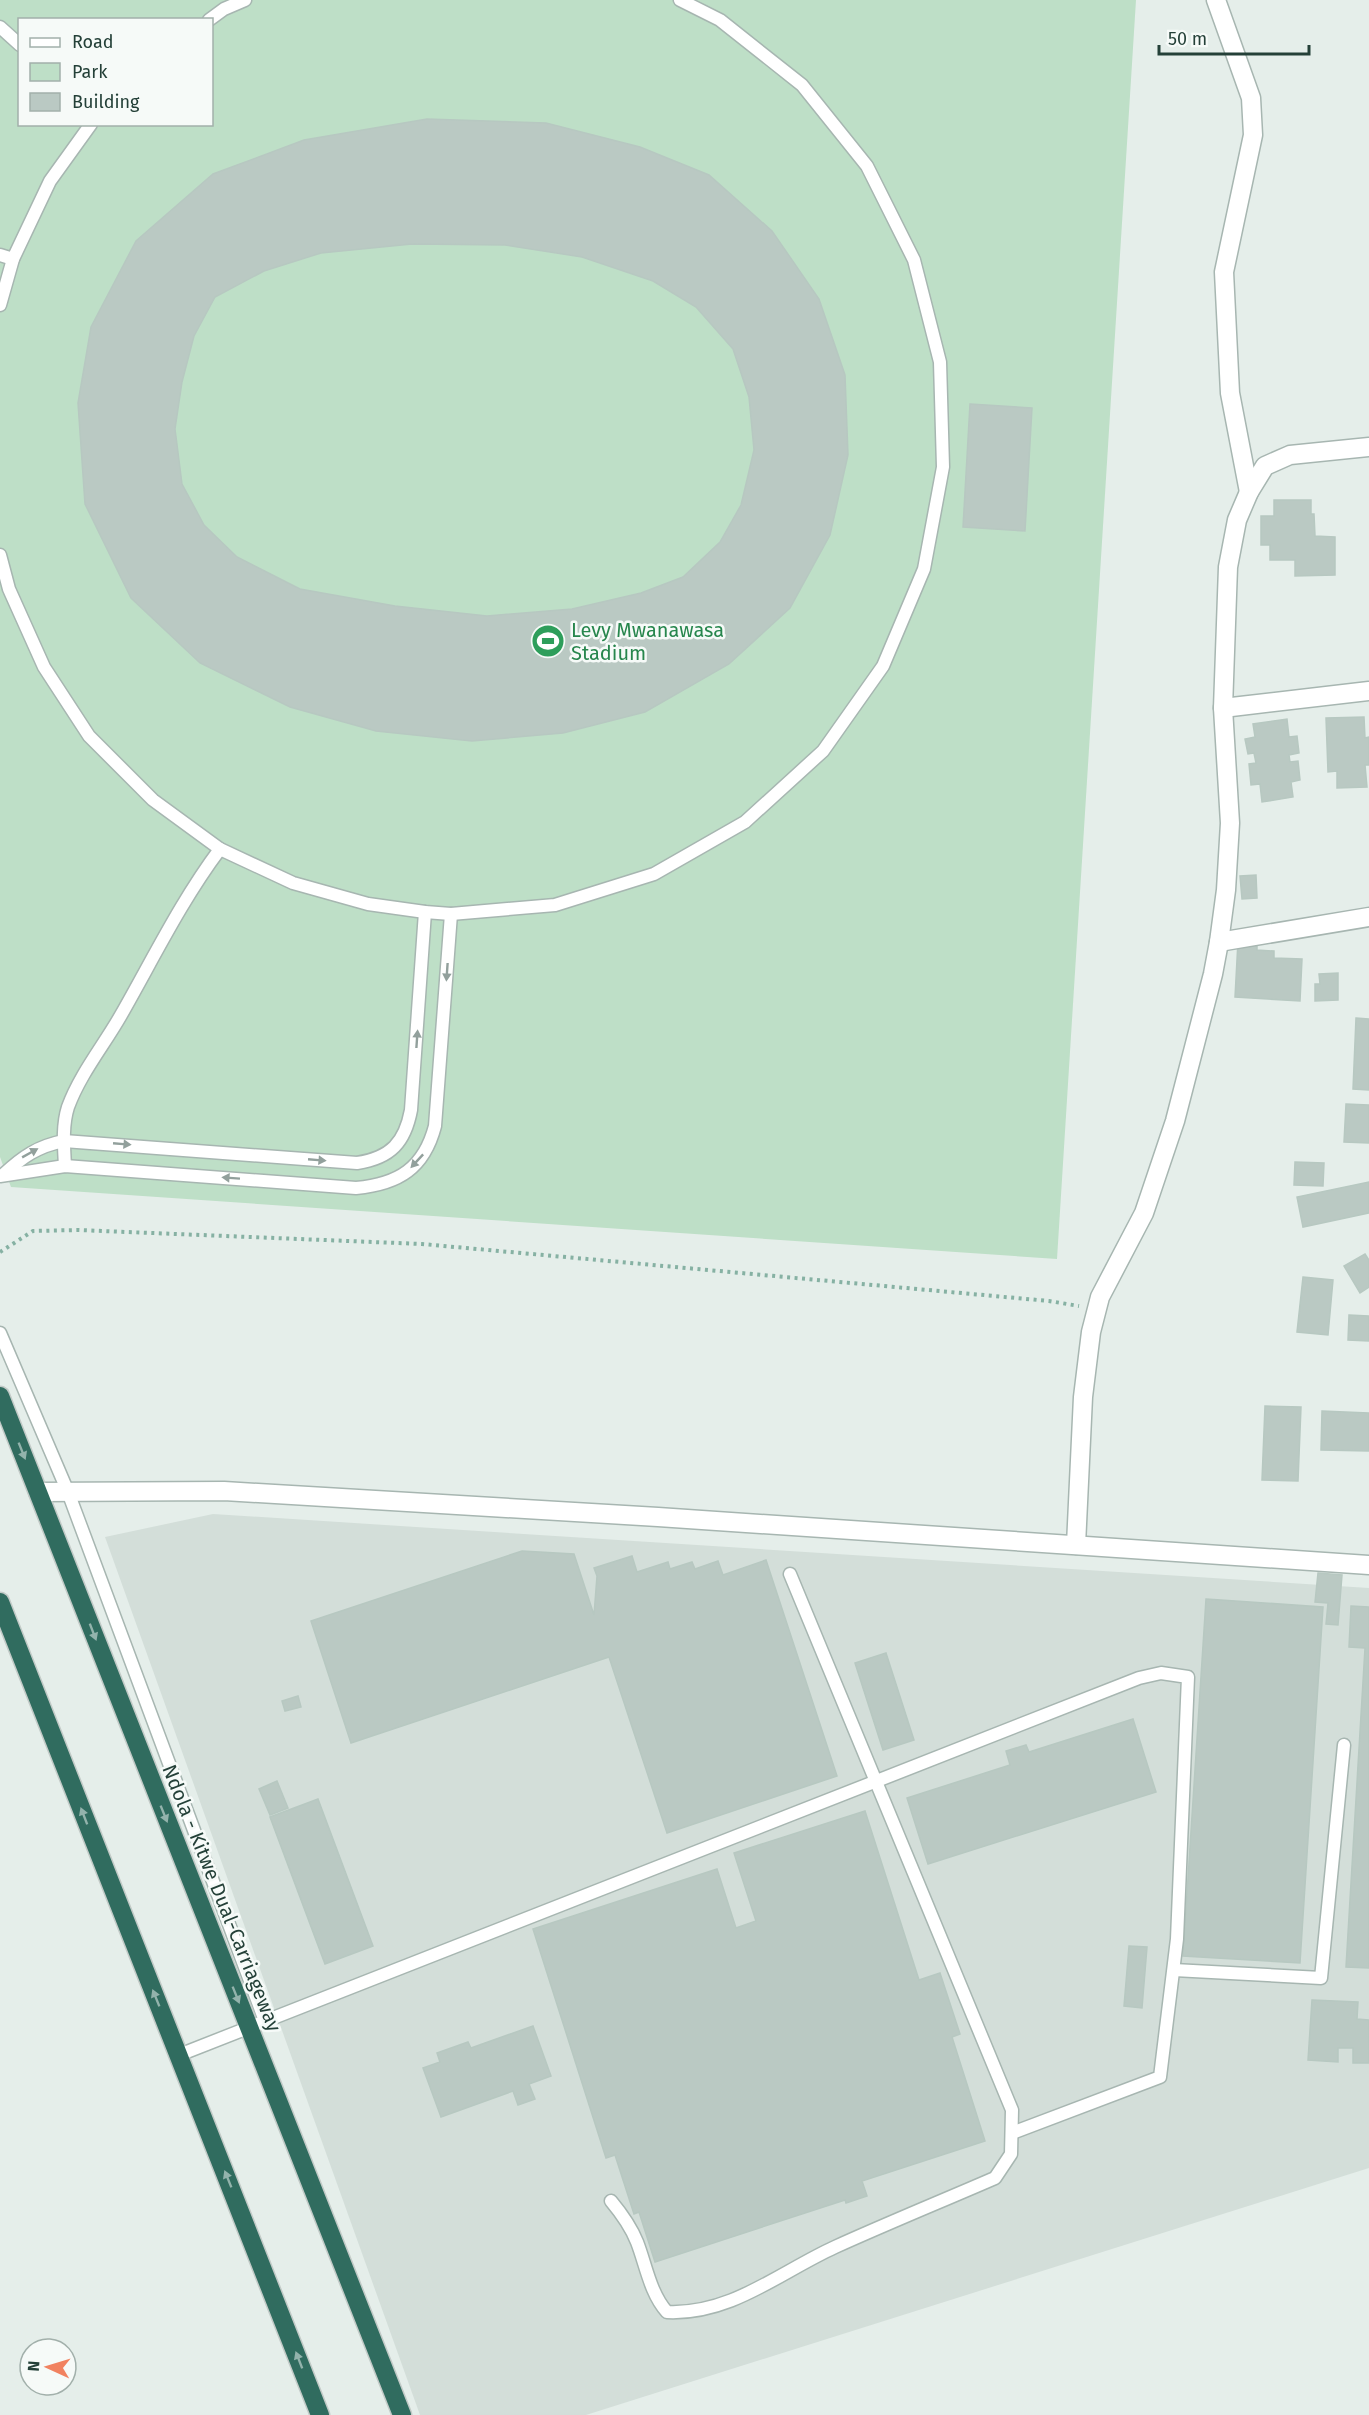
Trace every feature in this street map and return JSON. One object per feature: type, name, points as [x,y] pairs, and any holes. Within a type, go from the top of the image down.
[{"type":"highway","name":"Ndola - Kitwe Dual-Carriageway","points":[[0,1396],[257,2024],[402,2415]]},
{"type":"highway","points":[[0,1602],[179,2055],[315,2414]]},
{"type":"street","points":[[1216,0],[1251,98],[1253,135],[1224,272],[1230,393],[1248,492]]},
{"type":"street","points":[[1076,1545],[1086,1368],[1097,1309],[1105,1288],[1133,1237],[1148,1203],[1175,1121],[1213,974],[1219,942],[1226,890],[1230,823],[1223,708],[1228,567],[1237,520],[1248,492],[1265,466],[1290,455],[1369,447]]},
{"type":"street","points":[[1223,708],[1369,691]]},
{"type":"street","points":[[1219,942],[1369,917]]},
{"type":"street","points":[[38,1492],[224,1491],[646,1516],[1369,1565]]},
{"type":"lane","points":[[211,18],[222,5],[245,0]]},
{"type":"lane","points":[[0,555],[9,589],[44,668],[89,736],[153,800],[220,849],[293,883],[368,904],[425,912],[451,914],[555,905],[654,874],[745,822],[823,752],[883,666],[924,570],[943,467],[940,362],[914,260],[867,166],[802,85],[720,20],[680,0]]},
{"type":"lane","points":[[0,27],[18,43]]},
{"type":"lane","points":[[0,304],[13,259],[50,181],[90,126]]},
{"type":"lane","points":[[0,255],[13,259]]},
{"type":"lane","points":[[65,1166],[64,1141],[68,1109],[74,1092],[121,1015],[189,894],[220,849]]},
{"type":"lane","points":[[1,1176],[21,1158],[35,1150],[64,1141],[357,1163],[373,1161],[387,1153],[400,1141],[408,1128],[411,1110],[425,912]]},
{"type":"lane","points":[[1,1176],[65,1166],[356,1188],[390,1181],[407,1172],[421,1159],[430,1145],[435,1126],[451,914]]},
{"type":"lane","points":[[0,1333],[68,1492],[257,2024]]},
{"type":"lane","points":[[611,2201],[636,2238],[657,2300],[667,2312],[687,2313],[730,2303],[834,2248],[995,2178],[1011,2154],[1012,2110],[790,1574]]},
{"type":"lane","points":[[179,2055],[1139,1678],[1161,1673],[1188,1677],[1178,1939],[1160,2077],[1011,2133]]},
{"type":"lane","points":[[1174,1970],[1322,1977],[1344,1745]]},
{"type":"path","points":[[0,1252],[33,1231],[78,1230],[423,1244],[1049,1301],[1097,1309]]},
{"type":"shaded area","points":[[213,1514],[1369,1588],[1369,2168],[586,2415],[420,2415],[105,1537]]},
{"type":"green space","name":"Levy Mwanawasa Stadium","points":[[0,0],[1136,0],[1057,1259],[11,1187],[0,1157]]},
{"type":"building","points":[[427,119],[546,123],[640,147],[709,175],[772,231],[819,299],[845,375],[848,455],[830,535],[790,608],[729,664],[645,712],[563,733],[472,741],[376,731],[290,707],[200,663],[131,598],[85,504],[78,403],[91,327],[136,241],[213,174],[304,140]],"holes":[[[412,244],[505,245],[582,257],[653,281],[696,307],[733,349],[749,397],[754,450],[741,505],[720,542],[683,577],[641,593],[572,609],[487,616],[395,606],[300,589],[237,557],[204,525],[182,484],[175,429],[182,382],[194,336],[215,297],[264,271],[321,253]]]},
{"type":"building","points":[[970,404],[1032,408],[1025,531],[963,527]]},
{"type":"building","points":[[1274,500],[1311,500],[1315,536],[1335,537],[1335,575],[1295,576],[1295,560],[1270,560],[1270,545],[1261,545],[1261,516],[1274,516]]},
{"type":"building","points":[[1364,717],[1365,738],[1369,737],[1369,765],[1365,765],[1367,787],[1337,788],[1337,771],[1328,772],[1326,718]]},
{"type":"building","points":[[1287,719],[1289,737],[1297,736],[1299,753],[1289,755],[1290,762],[1298,761],[1300,780],[1291,782],[1293,797],[1262,802],[1260,784],[1251,785],[1249,764],[1256,763],[1254,753],[1248,754],[1245,739],[1255,737],[1253,724]]},
{"type":"building","points":[[1256,875],[1257,898],[1242,899],[1240,876]]},
{"type":"building","points":[[1238,941],[1257,942],[1257,950],[1274,951],[1274,958],[1302,959],[1300,1001],[1235,997]]},
{"type":"building","points":[[1338,973],[1338,1000],[1315,1001],[1315,984],[1320,984],[1319,974]]},
{"type":"building","points":[[1356,1018],[1369,1019],[1369,1090],[1353,1089]]},
{"type":"building","points":[[1346,1104],[1369,1105],[1369,1143],[1344,1142]]},
{"type":"building","points":[[1295,1162],[1324,1163],[1323,1186],[1294,1185]]},
{"type":"building","points":[[1369,1182],[1369,1213],[1303,1227],[1297,1197]]},
{"type":"building","points":[[1365,1254],[1369,1260],[1369,1287],[1360,1293],[1344,1266]]},
{"type":"building","points":[[1303,1277],[1333,1280],[1328,1335],[1297,1332]]},
{"type":"building","points":[[1349,1315],[1369,1316],[1369,1341],[1348,1340]]},
{"type":"building","points":[[1265,1406],[1301,1407],[1298,1481],[1262,1480]]},
{"type":"building","points":[[1322,1411],[1369,1413],[1369,1451],[1321,1450]]},
{"type":"building","points":[[522,1551],[574,1554],[594,1615],[597,1576],[594,1568],[632,1556],[637,1572],[668,1562],[670,1569],[692,1562],[695,1569],[718,1561],[723,1575],[766,1560],[837,1776],[667,1833],[609,1657],[351,1743],[311,1621]]},
{"type":"building","points":[[1318,1573],[1342,1575],[1338,1625],[1326,1624],[1328,1603],[1315,1602]]},
{"type":"building","points":[[1206,1599],[1323,1607],[1300,1963],[1183,1956]]},
{"type":"building","points":[[1351,1606],[1369,1607],[1369,1968],[1346,1967],[1365,1648],[1349,1647]]},
{"type":"building","points":[[886,1653],[914,1740],[883,1750],[855,1663]]},
{"type":"building","points":[[298,1696],[301,1707],[285,1711],[282,1701]]},
{"type":"building","points":[[1133,1719],[1156,1792],[928,1864],[907,1798],[1010,1765],[1006,1751],[1026,1745],[1029,1752]]},
{"type":"building","points":[[277,1781],[288,1808],[270,1815],[259,1789]]},
{"type":"building","points":[[318,1799],[373,1946],[325,1964],[270,1817]]},
{"type":"building","points":[[865,1811],[919,1980],[940,1973],[960,2034],[952,2037],[985,2141],[862,2181],[867,2196],[846,2203],[845,2200],[655,2262],[639,2212],[634,2214],[615,2155],[606,2158],[533,1929],[717,1869],[736,1928],[756,1921],[734,1853]]},
{"type":"building","points":[[1129,1946],[1147,1947],[1142,2008],[1124,2006]]},
{"type":"building","points":[[1312,2000],[1358,2002],[1357,2019],[1369,2020],[1369,2063],[1353,2063],[1353,2048],[1338,2048],[1338,2062],[1308,2060]]},
{"type":"building","points":[[533,2026],[551,2076],[529,2084],[535,2099],[518,2105],[513,2091],[441,2117],[423,2068],[440,2062],[437,2053],[468,2042],[471,2048]]},
{"type":"place","name":"Levy Mwanawasa Stadium","points":[[548,641]]}]
